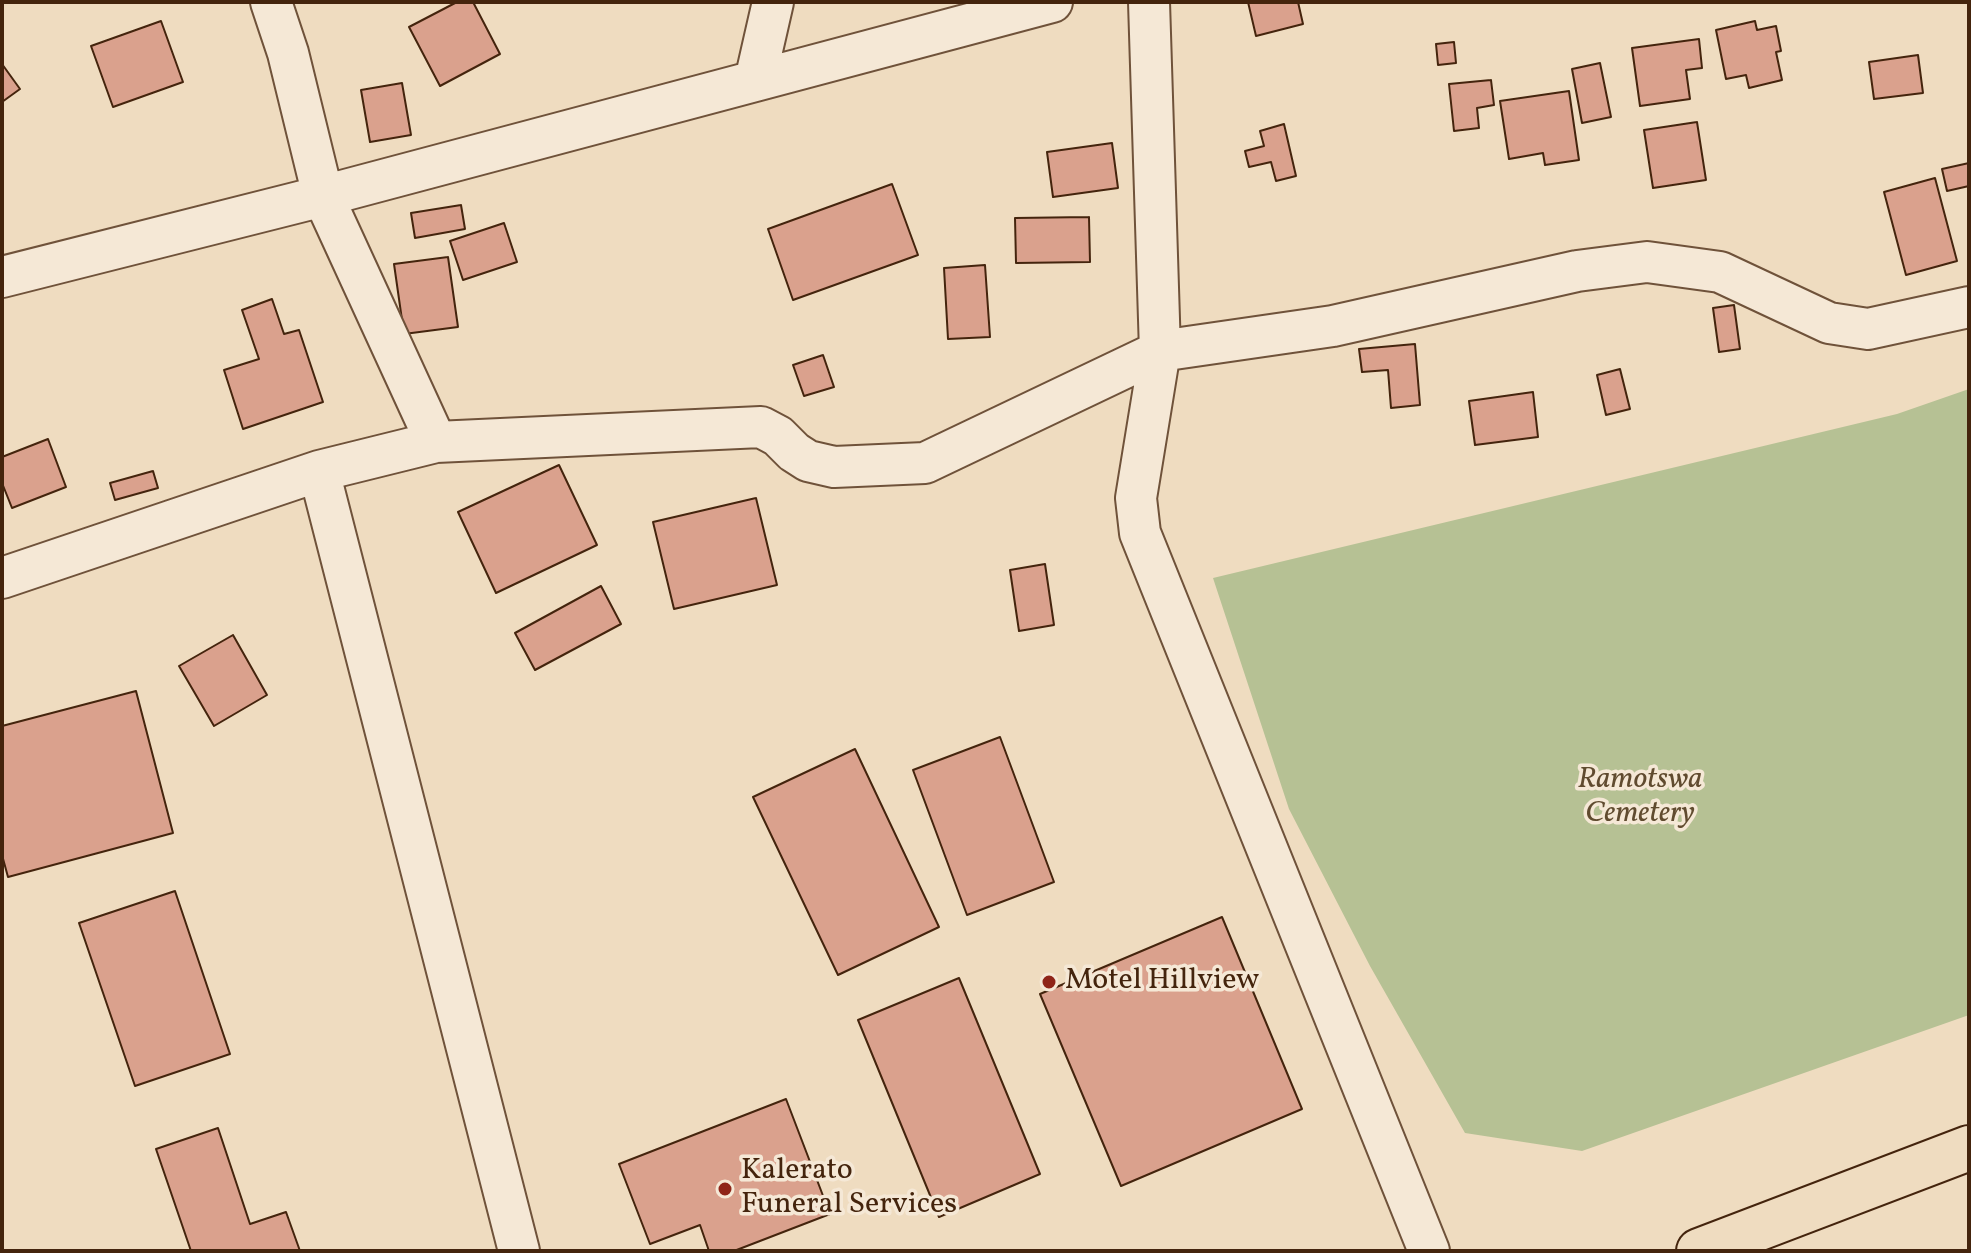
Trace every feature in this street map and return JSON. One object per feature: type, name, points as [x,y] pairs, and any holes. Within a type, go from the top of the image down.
[{"type":"main road","points":[[1699,1251],[1969,1148]]},
{"type":"street","points":[[271,2],[288,53],[323,196],[436,442]]},
{"type":"street","points":[[755,81],[773,2]]},
{"type":"street","points":[[2,277],[323,196],[1052,2]]},
{"type":"street","points":[[1149,2],[1160,351],[1136,498],[1140,533],[1429,1251]]},
{"type":"street","points":[[2,578],[319,471],[436,442],[761,427],[778,436],[808,461],[834,467],[925,463],[1160,351],[1333,326],[1577,271],[1647,262],[1720,272],[1829,323],[1868,329],[1969,307]]},
{"type":"street","points":[[319,471],[519,1251]]},
{"type":"green space","name":"Ramotswa Cemetery","points":[[1969,389],[1969,1015],[1582,1151],[1465,1133],[1370,966],[1289,809],[1213,578],[1897,414]]},
{"type":"building","points":[[457,2],[473,2],[500,54],[440,86],[409,27]]},
{"type":"building","points":[[1248,2],[1298,2],[1303,24],[1256,36]]},
{"type":"building","points":[[161,21],[183,82],[113,107],[91,46]]},
{"type":"building","points":[[1755,21],[1757,30],[1776,26],[1781,51],[1776,52],[1782,80],[1749,88],[1746,75],[1726,79],[1716,30]]},
{"type":"building","points":[[1699,39],[1702,68],[1686,70],[1690,99],[1640,106],[1632,48]]},
{"type":"building","points":[[1454,42],[1456,63],[1438,65],[1436,44]]},
{"type":"building","points":[[1918,55],[1923,93],[1874,99],[1869,62]]},
{"type":"building","points":[[1600,63],[1611,117],[1582,123],[1572,69]]},
{"type":"building","points":[[2,64],[20,89],[2,102]]},
{"type":"building","points":[[1491,80],[1494,105],[1477,108],[1479,128],[1454,131],[1449,84]]},
{"type":"building","points":[[402,83],[411,135],[370,142],[361,90]]},
{"type":"building","points":[[1569,91],[1579,160],[1545,165],[1543,153],[1509,159],[1500,101]]},
{"type":"building","points":[[1697,122],[1706,180],[1653,188],[1644,130]]},
{"type":"building","points":[[1284,124],[1296,176],[1276,181],[1271,162],[1249,167],[1245,151],[1264,146],[1260,131]]},
{"type":"building","points":[[1112,143],[1118,188],[1053,197],[1047,152]]},
{"type":"building","points":[[1969,163],[1969,186],[1947,191],[1942,169]]},
{"type":"building","points":[[1935,178],[1957,261],[1906,275],[1884,192]]},
{"type":"building","points":[[892,184],[918,255],[793,300],[768,229]]},
{"type":"building","points":[[461,205],[465,229],[415,238],[411,213]]},
{"type":"building","points":[[1089,217],[1090,262],[1016,263],[1015,218]]},
{"type":"building","points":[[504,223],[517,262],[463,280],[450,241]]},
{"type":"building","points":[[448,257],[458,327],[404,334],[394,264]]},
{"type":"building","points":[[985,265],[990,337],[948,339],[944,268]]},
{"type":"building","points":[[272,299],[284,334],[299,330],[323,402],[243,429],[224,370],[259,359],[242,310]]},
{"type":"building","points":[[1734,305],[1740,349],[1719,352],[1713,308]]},
{"type":"building","points":[[1415,344],[1420,405],[1391,408],[1388,370],[1362,372],[1359,349]]},
{"type":"building","points":[[823,355],[834,387],[804,396],[793,365]]},
{"type":"building","points":[[1620,369],[1630,409],[1606,415],[1597,375]]},
{"type":"building","points":[[1533,392],[1538,437],[1475,445],[1469,401]]},
{"type":"building","points":[[48,439],[66,487],[12,508],[2,483],[2,457]]},
{"type":"building","points":[[559,465],[597,545],[496,593],[458,512]]},
{"type":"building","points":[[153,471],[158,488],[115,500],[110,483]]},
{"type":"building","points":[[756,498],[777,585],[674,609],[653,522]]},
{"type":"building","points":[[1045,564],[1054,625],[1019,631],[1010,570]]},
{"type":"building","points":[[601,586],[621,624],[535,670],[515,633]]},
{"type":"building","points":[[233,635],[267,695],[214,726],[179,666]]},
{"type":"building","points":[[136,691],[173,833],[8,877],[2,855],[2,726]]},
{"type":"building","points":[[1000,737],[1054,882],[967,915],[913,770]]},
{"type":"building","points":[[855,749],[939,927],[838,975],[753,797]]},
{"type":"building","points":[[175,891],[230,1054],[135,1086],[79,923]]},
{"type":"building","points":[[1222,917],[1302,1109],[1121,1186],[1040,994]]},
{"type":"building","points":[[959,978],[1040,1174],[939,1217],[858,1020]]},
{"type":"building","name":"Kalerato Funeral Services","points":[[786,1099],[830,1214],[734,1251],[709,1251],[700,1225],[650,1244],[619,1164]]},
{"type":"building","points":[[218,1128],[250,1224],[286,1212],[300,1251],[191,1251],[156,1149]]},
{"type":"place","name":"Motel Hillview","points":[[1049,982]]},
{"type":"place","name":"Kalerato Funeral Services","points":[[725,1189]]}]
